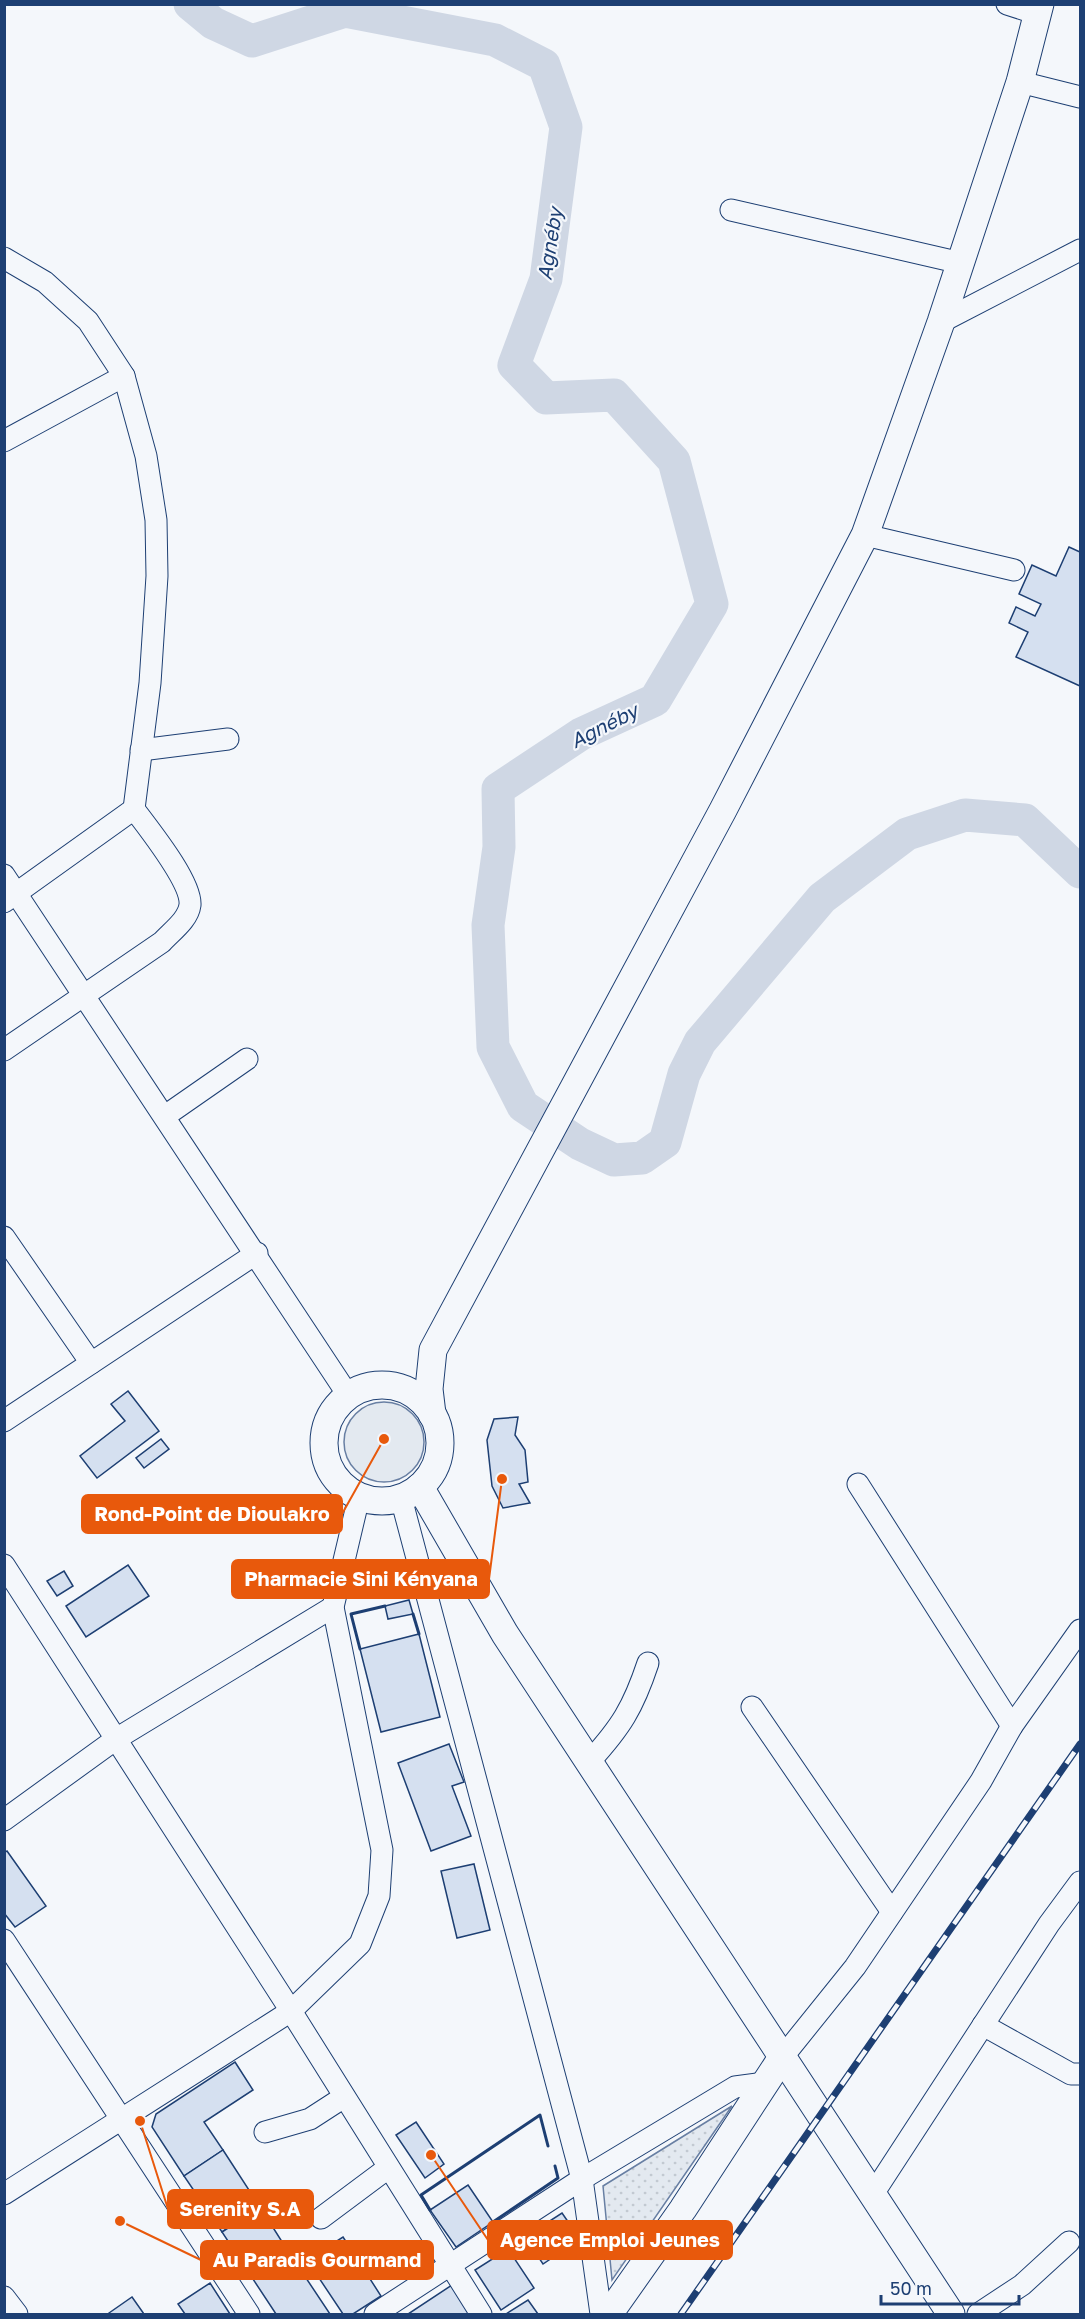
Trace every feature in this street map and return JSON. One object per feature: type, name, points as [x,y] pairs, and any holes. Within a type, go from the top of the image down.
[{"type":"main road","points":[[433,1350],[404,1373],[348,1395],[335,1407],[327,1423],[324,1440],[326,1458],[332,1474],[344,1487],[359,1497],[373,1501],[410,1493],[433,1472],[440,1453],[439,1433],[432,1414],[429,1389],[433,1350],[723,810],[865,535],[941,322],[1020,82],[1039,9]]},
{"type":"main road","points":[[379,1384],[410,1392],[423,1401],[432,1414]]},
{"type":"main road","points":[[410,1493],[704,1934],[781,2059],[951,2314]]},
{"type":"main road","points":[[609,2314],[683,2209],[781,2059]]},
{"type":"street","points":[[1007,4],[1039,9]]},
{"type":"street","points":[[1020,82],[1080,97]]},
{"type":"street","points":[[730,210],[960,262]]},
{"type":"street","points":[[941,322],[1080,250]]},
{"type":"street","points":[[4,258],[45,282],[88,321],[124,375],[146,456],[156,520],[157,576],[150,683],[134,809],[169,857],[187,889],[190,905],[183,921],[162,942],[4,1050]]},
{"type":"street","points":[[4,441],[124,375]]},
{"type":"street","points":[[865,535],[1014,570]]},
{"type":"street","points":[[141,750],[228,739]]},
{"type":"street","points":[[11,898],[134,809]]},
{"type":"street","points":[[4,875],[11,898],[85,996],[257,1253],[348,1395]]},
{"type":"street","points":[[165,1116],[247,1059]]},
{"type":"street","points":[[4,1237],[91,1363]]},
{"type":"street","points":[[4,1421],[257,1253]]},
{"type":"street","points":[[858,1484],[1012,1726]]},
{"type":"street","points":[[410,1493],[582,2179],[589,2249],[601,2314]]},
{"type":"street","points":[[4,2194],[291,2011],[360,1944],[379,1896],[382,1850],[333,1607],[359,1497]]},
{"type":"street","points":[[4,1565],[291,2011],[449,2267],[481,2314]]},
{"type":"street","points":[[4,1820],[116,1739],[333,1607]]},
{"type":"street","points":[[781,2059],[855,1966],[981,1781],[1012,1726],[1080,1630]]},
{"type":"street","points":[[590,1761],[620,1727],[636,1698],[648,1663]]},
{"type":"street","points":[[752,1707],[892,1912]]},
{"type":"street","points":[[873,2194],[1049,1924],[1080,1882]]},
{"type":"street","points":[[4,1940],[249,2314]]},
{"type":"street","points":[[983,2025],[1071,2074],[1080,2074]]},
{"type":"street","points":[[375,2314],[582,2179],[735,2087],[765,2083]]},
{"type":"street","points":[[265,2132],[310,2119],[344,2097]]},
{"type":"street","points":[[321,2218],[388,2168]]},
{"type":"street","points":[[978,2314],[1023,2285],[1069,2241]]},
{"type":"street","points":[[4,2297],[17,2314]]},
{"type":"shaded area","points":[[384,1402],[399,1405],[412,1414],[421,1427],[424,1442],[421,1457],[412,1470],[399,1479],[384,1482],[369,1479],[356,1470],[347,1457],[344,1442],[347,1427],[356,1414],[369,1405]]},
{"type":"shaded area","points":[[732,2106],[612,2280],[603,2186]]},
{"type":"building","points":[[1069,547],[1080,552],[1080,686],[1016,657],[1028,632],[1009,623],[1016,607],[1035,616],[1041,604],[1019,594],[1032,565],[1056,576]]},
{"type":"building","points":[[128,1391],[159,1431],[97,1478],[80,1456],[125,1421],[111,1404]]},
{"type":"building","points":[[518,1417],[515,1435],[525,1450],[528,1482],[519,1484],[530,1503],[503,1508],[492,1486],[487,1440],[494,1419]]},
{"type":"building","points":[[161,1439],[169,1449],[144,1468],[136,1458]]},
{"type":"building","points":[[128,1565],[149,1596],[86,1637],[66,1606]]},
{"type":"building","points":[[64,1571],[73,1586],[57,1596],[47,1581]]},
{"type":"building","points":[[409,1600],[413,1614],[388,1619],[385,1606]]},
{"type":"building","points":[[419,1634],[440,1717],[381,1732],[360,1649]]},
{"type":"building","points":[[449,1744],[464,1782],[452,1786],[471,1836],[431,1851],[398,1763]]},
{"type":"building","points":[[7,1851],[46,1906],[15,1927],[4,1913],[4,1853]]},
{"type":"building","points":[[474,1864],[490,1930],[457,1938],[441,1871]]},
{"type":"building","points":[[235,2062],[253,2090],[204,2122],[223,2150],[184,2176],[152,2127],[156,2114]]},
{"type":"building","points":[[416,2122],[444,2164],[425,2178],[396,2135]]},
{"type":"building","points":[[223,2150],[260,2207],[222,2232],[184,2176]]},
{"type":"building","points":[[468,2185],[493,2222],[456,2247],[430,2210]]},
{"type":"building","points":[[260,2207],[286,2248],[249,2273],[222,2232]]},
{"type":"building","points":[[562,2213],[580,2239],[543,2264],[525,2237]]},
{"type":"building","points":[[343,2237],[381,2296],[353,2314],[343,2314],[307,2260]]},
{"type":"building","points":[[286,2248],[330,2314],[276,2314],[249,2273]]},
{"type":"building","points":[[508,2249],[534,2288],[501,2310],[475,2270]]},
{"type":"building","points":[[210,2283],[230,2314],[185,2314],[178,2304]]},
{"type":"building","points":[[452,2285],[472,2314],[408,2314]]},
{"type":"building","points":[[132,2297],[144,2314],[109,2313]]},
{"type":"building","points":[[528,2300],[538,2314],[506,2314]]},
{"type":"waterway","name":"Agnéby","points":[[190,4],[213,23],[252,41],[345,11],[495,40],[544,65],[566,127],[546,279],[514,365],[546,398],[614,395],[674,461],[712,604],[655,700],[581,734],[498,789],[499,847],[488,925],[493,1047],[523,1106],[580,1144],[614,1160],[642,1158],[665,1142],[684,1074],[700,1042],[822,898],[907,834],[965,815],[1025,820],[1080,872]]},
{"type":"railway","points":[[681,2314],[1080,1744]]},
{"type":"wall","points":[[360,1649],[351,1614],[385,1606]]},
{"type":"wall","points":[[413,1614],[419,1634]]},
{"type":"wall","points":[[430,2210],[421,2195],[540,2115],[548,2146]]},
{"type":"wall","points":[[493,2222],[558,2178],[555,2166]]},
{"type":"place","name":"Rond-Point de Dioulakro","points":[[384,1439]]},
{"type":"place","name":"Pharmacie Sini Kényana","points":[[502,1479]]},
{"type":"place","name":"Serenity S.A","points":[[140,2121]]},
{"type":"place","name":"Agence Emploi Jeunes","points":[[431,2155]]},
{"type":"place","name":"Au Paradis Gourmand","points":[[120,2221]]}]
